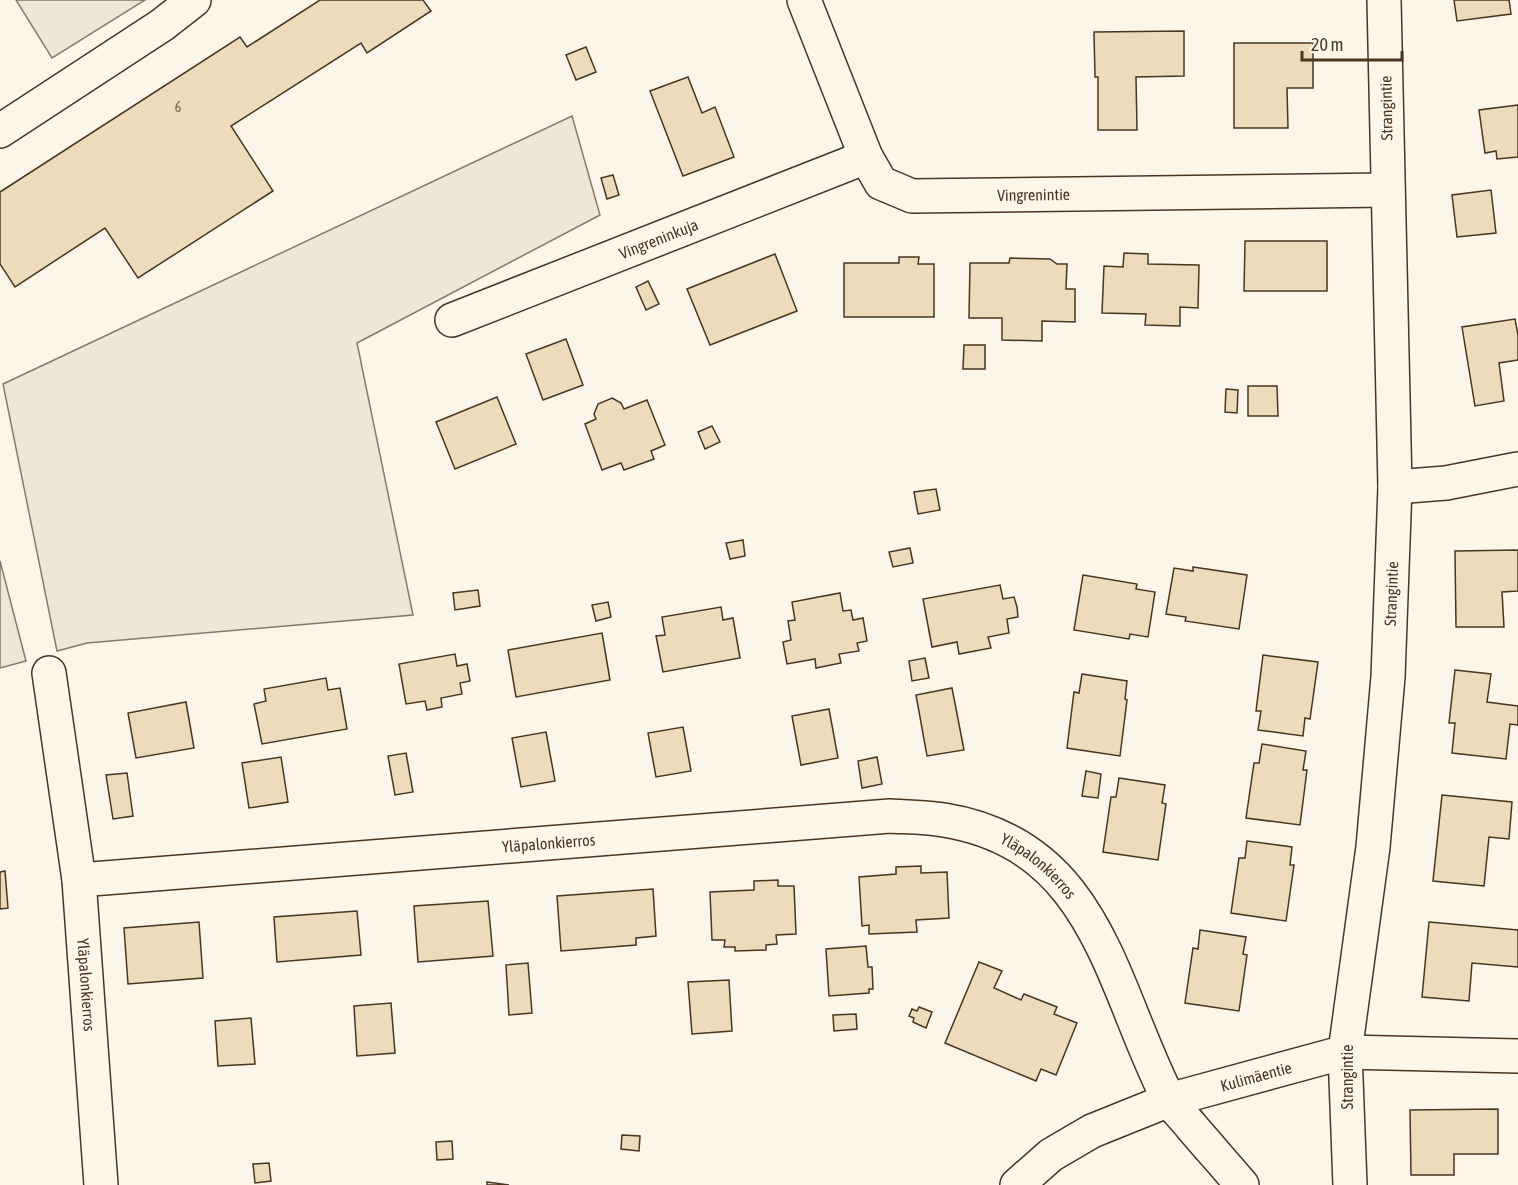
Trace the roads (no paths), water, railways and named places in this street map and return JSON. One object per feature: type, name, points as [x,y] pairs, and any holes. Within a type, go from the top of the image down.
[{"type":"street","points":[[0,131],[162,25],[194,0]]},
{"type":"street","name":"Vingrenintie","points":[[804,0],[866,157],[881,183],[912,196],[1387,190]]},
{"type":"street","name":"Strangintie","points":[[1350,1185],[1345,1052],[1372,847],[1388,677],[1395,487],[1384,0]]},
{"type":"street","name":"Vingreninkuja","points":[[452,320],[866,157]]},
{"type":"street","points":[[1395,487],[1446,483],[1518,469]]},
{"type":"street","points":[[49,674],[79,880]]},
{"type":"street","name":"Yläpalonkierros","points":[[101,1185],[79,880],[890,816],[944,820],[973,827],[1006,840],[1043,862],[1089,917],[1169,1100],[1242,1185]]},
{"type":"street","name":"Kulimäentie","points":[[1017,1185],[1051,1155],[1092,1131],[1169,1100],[1345,1052],[1518,1056]]}]
